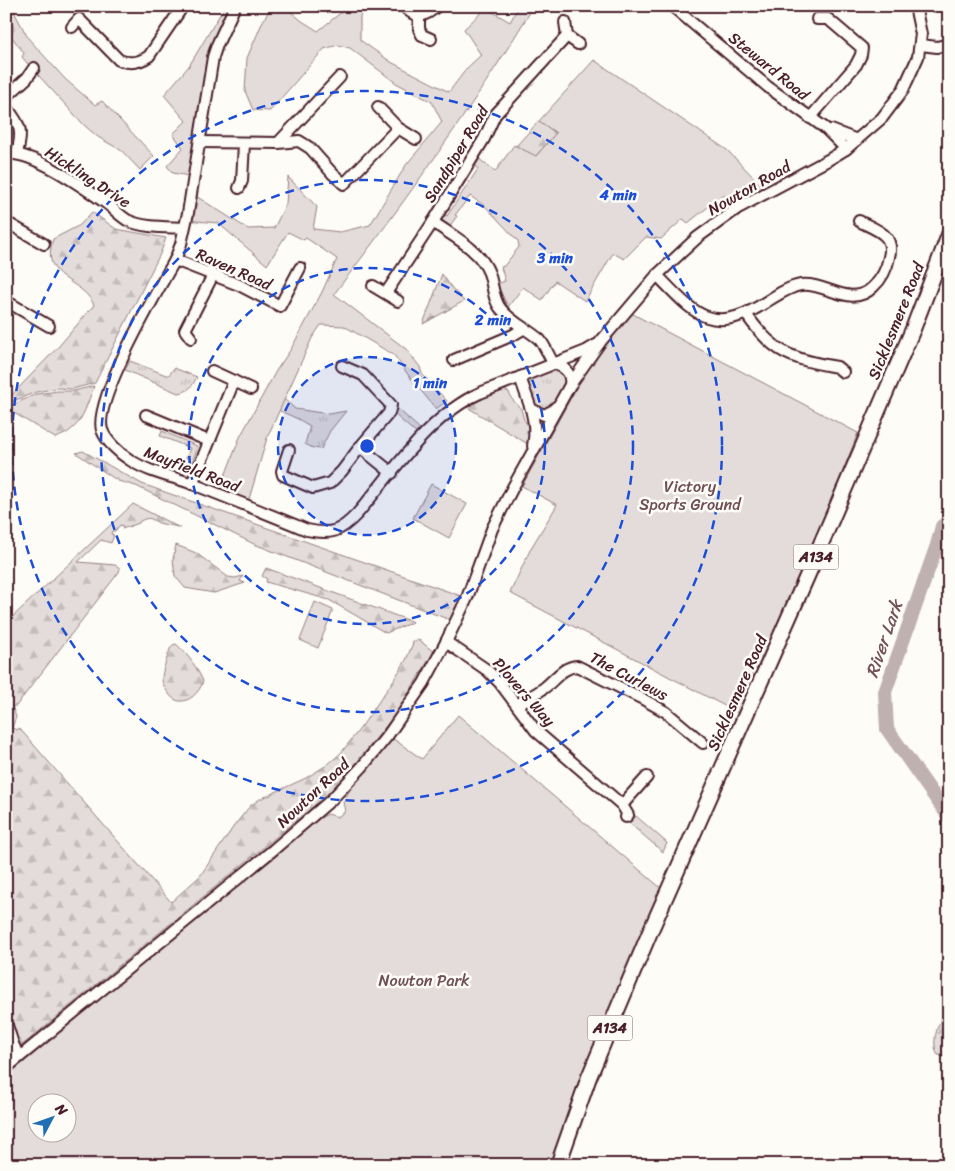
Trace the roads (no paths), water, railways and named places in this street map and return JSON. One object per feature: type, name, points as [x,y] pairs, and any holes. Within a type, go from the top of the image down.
[{"type":"highway","name":"Sicklesmere Road","points":[[558,1165],[589,1077],[653,924],[820,548],[917,320],[949,235]]},
{"type":"street","points":[[72,27],[80,19],[119,60],[127,63],[142,61],[149,56],[183,6]]},
{"type":"street","name":"Mayfield Road","points":[[236,6],[213,57],[200,142],[181,244],[175,260],[112,379],[102,410],[102,430],[120,454],[151,470],[192,484],[307,530],[320,533],[336,531],[346,526],[426,432],[451,409],[466,399],[586,351],[601,341]]},
{"type":"street","points":[[403,6],[414,15],[419,16],[426,14],[436,6]]},
{"type":"street","name":"Steward Road","points":[[672,6],[768,87],[825,128],[846,149]]},
{"type":"street","name":"Nowton Road","points":[[6,1068],[273,850],[331,800],[379,747],[424,682],[446,642],[467,598],[495,523],[560,402],[601,341],[657,275],[698,237],[738,208],[820,165],[846,149],[882,118],[903,90],[918,57],[921,34],[915,6]]},
{"type":"street","points":[[419,16],[419,29],[422,35],[432,39]]},
{"type":"street","points":[[810,118],[856,65],[862,48],[828,19],[817,18]]},
{"type":"street","points":[[565,22],[567,36],[578,44]]},
{"type":"street","name":"Sandpiper Road","points":[[386,293],[433,222],[484,138],[495,115],[567,36]]},
{"type":"street","points":[[920,45],[937,47],[949,44]]},
{"type":"street","points":[[6,97],[27,78],[34,68]]},
{"type":"street","points":[[278,143],[340,77]]},
{"type":"street","points":[[6,107],[18,122],[21,131],[17,153]]},
{"type":"street","points":[[378,108],[398,128],[416,139]]},
{"type":"street","points":[[200,142],[278,143],[299,141],[310,148],[344,184],[398,128]]},
{"type":"street","name":"Steward Road","points":[[825,128],[857,140]]},
{"type":"street","points":[[240,188],[244,143]]},
{"type":"street","name":"Hickling Drive","points":[[6,154],[17,153],[56,170],[132,222],[184,228]]},
{"type":"street","points":[[6,222],[44,244]]},
{"type":"street","name":"Sandpiper Road","points":[[433,222],[463,243],[483,261],[498,306],[523,329],[540,341],[553,364]]},
{"type":"street","points":[[657,275],[689,306],[707,318],[719,319],[746,314],[787,290],[801,285],[809,285],[848,296],[861,295],[872,289],[879,281],[886,268],[891,246],[883,234],[863,226]]},
{"type":"street","name":"Raven Road","points":[[175,260],[238,285],[280,306],[300,268]]},
{"type":"street","points":[[191,338],[185,330],[213,275]]},
{"type":"street","points":[[373,286],[398,301]]},
{"type":"street","points":[[6,301],[49,326]]},
{"type":"street","points":[[746,314],[764,337],[793,357],[816,364],[837,367],[842,372]]},
{"type":"street","points":[[454,360],[523,329]]},
{"type":"street","points":[[553,364],[565,368],[571,380],[570,385]]},
{"type":"street","points":[[289,450],[282,471],[283,475],[313,488],[330,483],[389,414],[391,406],[363,375],[342,366]]},
{"type":"street","points":[[212,371],[251,389]]},
{"type":"street","name":"Nowton Road","points":[[520,377],[535,424],[536,434],[532,452]]},
{"type":"street","points":[[192,484],[234,381]]},
{"type":"street","name":"Nowton Road","points":[[531,409],[544,415],[552,412],[560,402]]},
{"type":"street","points":[[146,415],[209,441]]},
{"type":"street","points":[[360,447],[392,473]]},
{"type":"street","name":"Plovers Way","points":[[446,642],[487,670],[500,683],[536,731],[622,805]]},
{"type":"street","name":"The Curlews","points":[[517,705],[544,688],[564,670],[571,666],[577,666],[666,712],[702,739]]},
{"type":"street","points":[[626,817],[628,814],[622,805],[647,776]]},
{"type":"street","points":[[6,1022],[19,1057]]},
{"type":"waterway","name":"River Lark","points":[[949,522],[942,526],[885,692],[887,729],[949,817]]},
{"type":"park label","name":"Victory Sports Ground","points":[[690,495]]},
{"type":"park label","name":"Nowton Park","points":[[424,980]]}]
